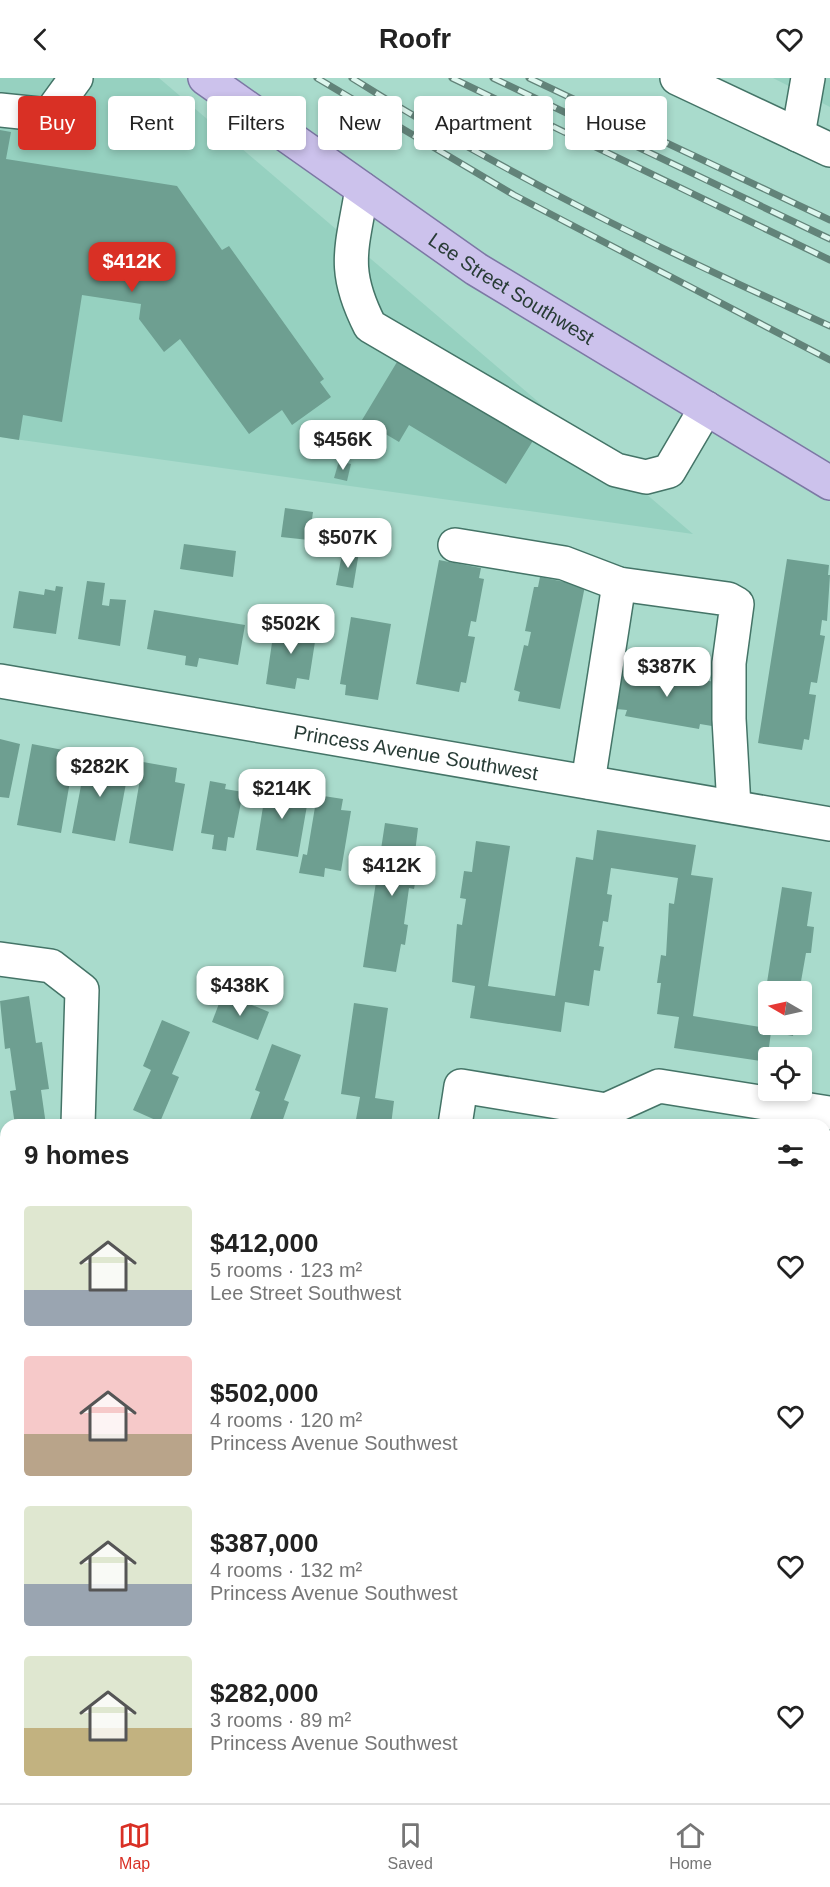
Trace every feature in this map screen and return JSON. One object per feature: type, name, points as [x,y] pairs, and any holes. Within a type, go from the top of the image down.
[{"type":"main road","name":"Lee Street Southwest","points":[[205,78],[476,269],[830,483]]},
{"type":"street","points":[[0,110],[49,115],[76,78]]},
{"type":"street","points":[[798,135],[808,78]]},
{"type":"street","points":[[691,81],[830,150]]},
{"type":"street","points":[[362,189],[349,265],[356,298],[370,326],[616,470],[646,477],[669,471],[706,408]]},
{"type":"street","points":[[455,545],[564,563],[619,584],[728,599],[737,604],[729,663],[729,720],[734,807]]},
{"type":"street","points":[[588,782],[619,584]]},
{"type":"street","name":"Princess Avenue Southwest","points":[[0,681],[830,824]]},
{"type":"street","points":[[0,959],[51,966],[82,990],[78,1119]]},
{"type":"street","points":[[456,1119],[461,1086],[606,1110],[659,1086],[823,1119]]},
{"type":"shaded area","points":[[0,78],[159,78],[180,96],[108,96],[108,150],[195,150],[195,109],[207,119],[207,150],[243,150],[693,534],[0,437]]},
{"type":"shaded area","points":[[773,78],[830,78],[830,107]]},
{"type":"building","points":[[0,130],[11,132],[6,159],[177,186],[222,250],[229,246],[324,379],[320,382],[331,397],[292,425],[282,410],[249,434],[180,339],[164,352],[139,319],[141,304],[82,295],[62,422],[23,415],[19,440],[0,437]]},
{"type":"building","points":[[400,357],[534,439],[506,484],[409,425],[399,442],[362,420]]},
{"type":"building","points":[[339,461],[351,464],[347,481],[334,478]]},
{"type":"building","points":[[285,508],[313,512],[309,540],[281,537]]},
{"type":"building","points":[[184,544],[236,551],[233,577],[180,569]]},
{"type":"building","points":[[343,549],[359,552],[353,588],[336,585]]},
{"type":"building","points":[[787,559],[829,565],[828,575],[830,575],[827,621],[822,620],[820,635],[825,636],[817,683],[811,682],[809,694],[816,695],[809,740],[804,739],[802,750],[758,743]]},
{"type":"building","points":[[439,560],[481,568],[479,578],[484,579],[476,622],[471,621],[468,636],[475,637],[466,683],[461,682],[459,692],[416,684]]},
{"type":"building","points":[[540,577],[585,586],[560,709],[518,701],[520,692],[514,690],[524,645],[528,646],[531,632],[525,631],[534,587],[538,587]]},
{"type":"building","points":[[87,581],[105,583],[102,605],[109,606],[110,599],[126,600],[120,646],[78,639]]},
{"type":"building","points":[[56,586],[63,587],[56,634],[13,628],[19,591],[44,595],[45,589],[55,591]]},
{"type":"building","points":[[154,610],[245,625],[238,665],[199,658],[197,667],[185,665],[186,656],[147,649]]},
{"type":"building","points":[[351,617],[391,624],[378,700],[345,695],[346,685],[340,684]]},
{"type":"building","points":[[275,622],[317,629],[309,680],[297,678],[295,689],[266,684]]},
{"type":"building","points":[[624,665],[720,683],[712,726],[700,724],[699,729],[625,716],[627,710],[616,709]]},
{"type":"building","points":[[0,739],[20,744],[9,798],[0,797]]},
{"type":"building","points":[[32,744],[63,750],[61,762],[73,764],[61,833],[17,825]]},
{"type":"building","points":[[87,754],[120,760],[118,771],[128,773],[115,841],[72,833]]},
{"type":"building","points":[[143,762],[177,768],[175,782],[185,784],[173,851],[129,843]]},
{"type":"building","points":[[268,776],[280,779],[279,789],[309,794],[298,857],[256,850]]},
{"type":"building","points":[[210,781],[226,784],[225,789],[243,792],[234,838],[228,837],[226,851],[212,849],[214,835],[201,833]]},
{"type":"building","points":[[317,795],[343,799],[341,810],[351,811],[341,871],[325,868],[324,877],[299,873],[303,854],[307,855]]},
{"type":"building","points":[[385,823],[418,828],[414,861],[419,862],[414,889],[409,888],[404,924],[408,925],[405,945],[401,944],[396,972],[363,967]]},
{"type":"building","points":[[597,830],[696,845],[691,875],[713,878],[693,1016],[758,1027],[758,1035],[771,1035],[769,1047],[758,1047],[758,1061],[674,1048],[679,1017],[657,1014],[661,983],[657,983],[661,955],[666,956],[669,903],[674,904],[678,878],[611,868],[607,894],[612,895],[608,922],[603,921],[599,946],[604,947],[600,971],[594,970],[589,1006],[565,1002],[561,1032],[470,1018],[475,986],[452,982],[457,924],[462,925],[466,899],[460,898],[464,871],[472,872],[476,841],[510,846],[488,986],[555,996],[576,857],[593,860]]},
{"type":"building","points":[[782,887],[812,892],[807,926],[814,927],[811,953],[806,953],[801,981],[767,981]]},
{"type":"building","points":[[223,993],[269,1012],[258,1040],[212,1022]]},
{"type":"building","points":[[29,996],[36,1043],[42,1042],[49,1089],[41,1090],[45,1119],[14,1119],[10,1091],[16,1090],[10,1048],[5,1049],[0,1001]]},
{"type":"building","points":[[354,1003],[388,1008],[375,1098],[394,1101],[392,1119],[356,1119],[360,1097],[341,1094]]},
{"type":"building","points":[[162,1020],[190,1032],[172,1074],[179,1077],[161,1119],[153,1119],[133,1110],[151,1070],[143,1066]]},
{"type":"building","points":[[272,1044],[301,1055],[284,1100],[289,1102],[283,1119],[250,1119],[260,1092],[255,1090]]},
{"type":"railway","points":[[317,78],[514,195],[830,360]]},
{"type":"railway","points":[[352,78],[409,113],[527,179],[708,270],[830,326]]},
{"type":"railway","points":[[452,78],[830,260]]},
{"type":"railway","points":[[493,78],[830,239]]},
{"type":"railway","points":[[529,78],[830,220]]}]
